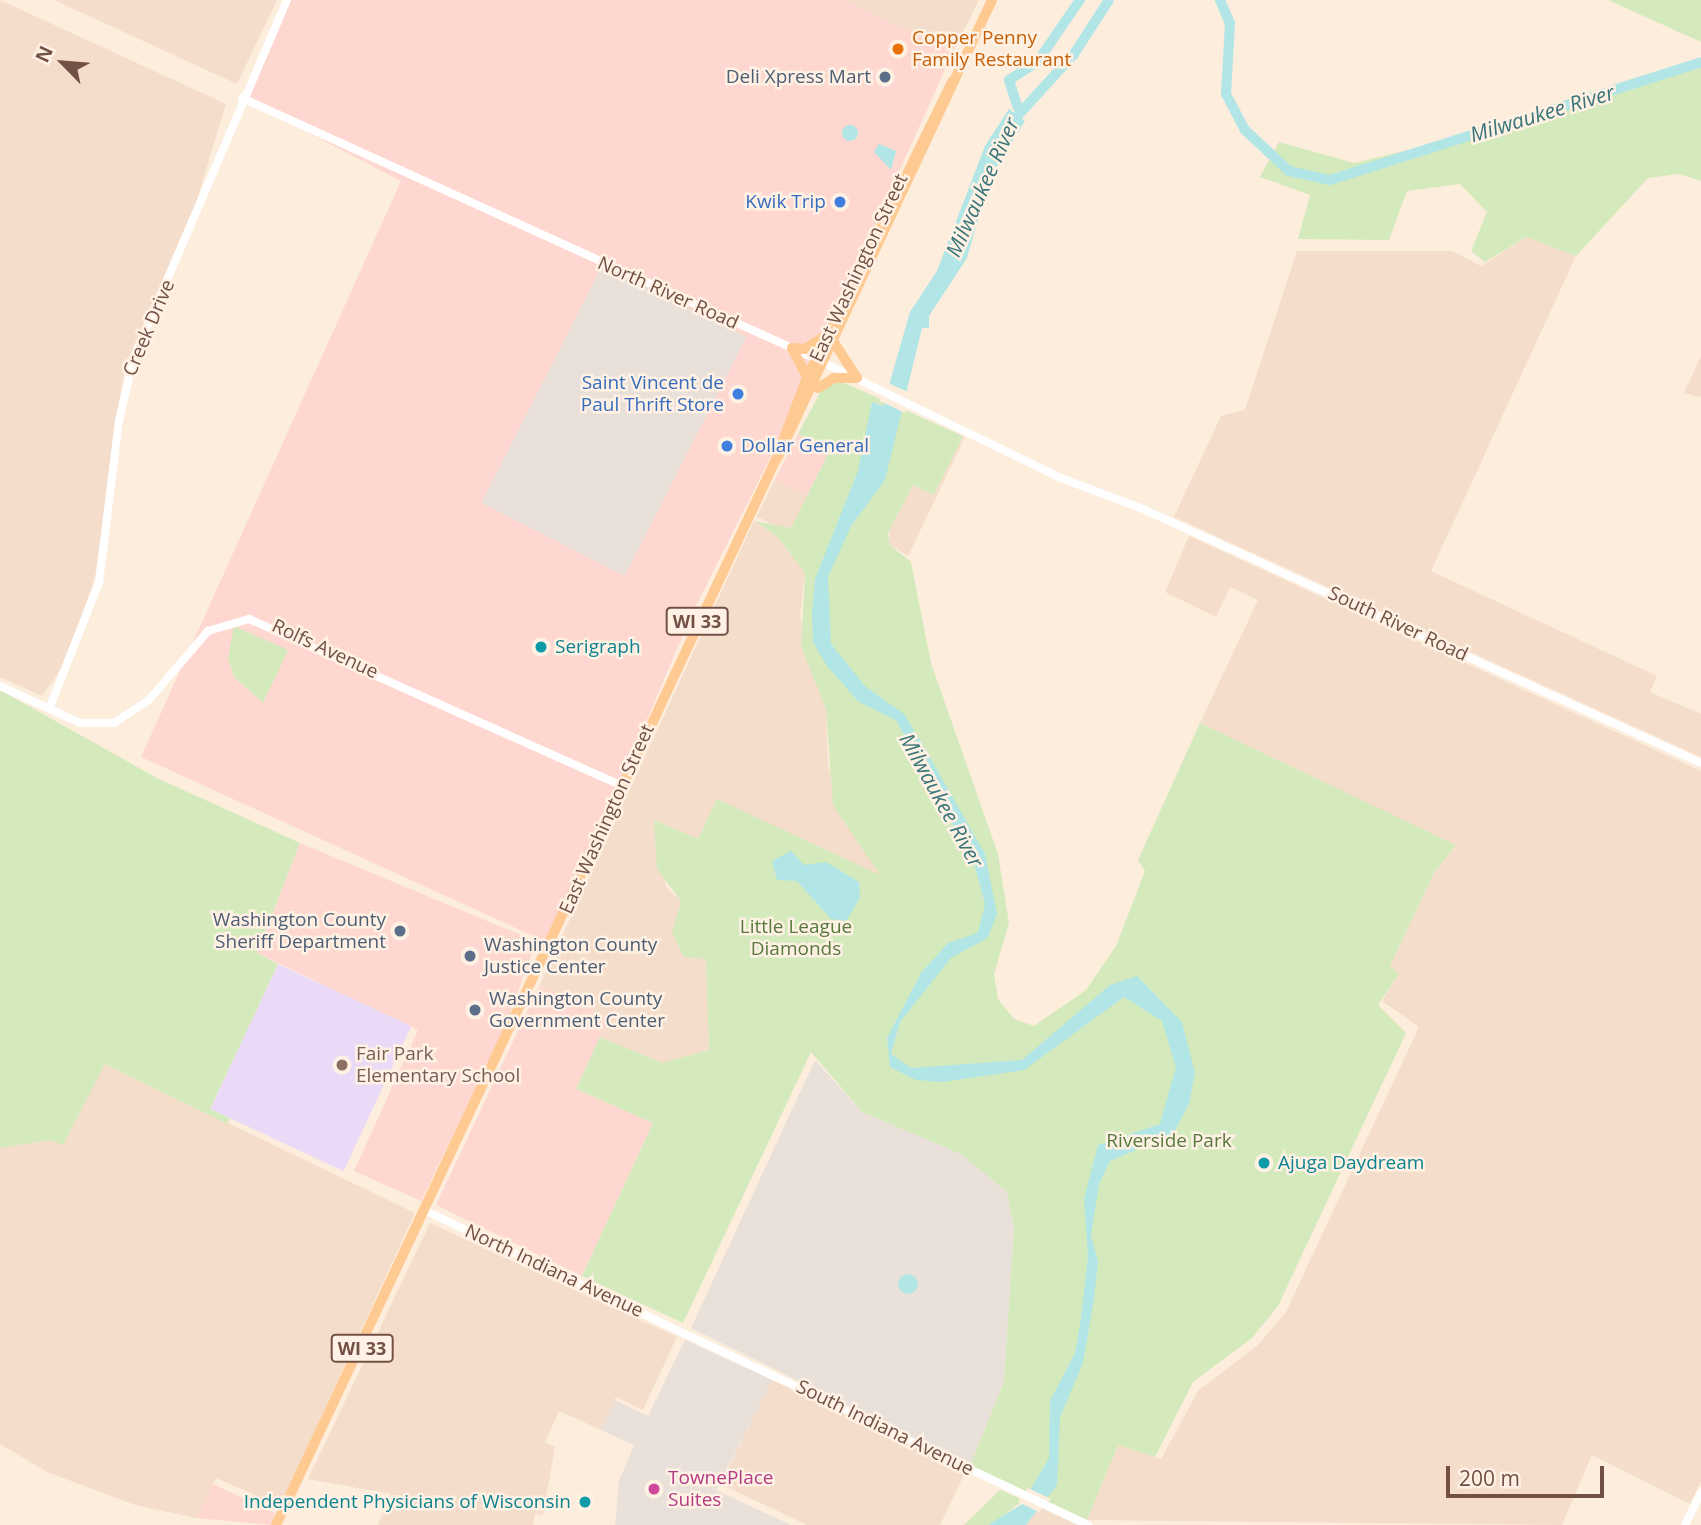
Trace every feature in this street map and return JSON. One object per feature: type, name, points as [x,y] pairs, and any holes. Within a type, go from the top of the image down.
[{"type":"main road","name":"East Washington Street","points":[[276,1525],[298,1485],[776,459],[813,392],[828,334],[992,0]]},
{"type":"main road","name":"East Washington Street","points":[[776,459],[807,378],[835,344],[952,82]]},
{"type":"main road","points":[[792,348],[805,349],[828,334]]},
{"type":"main road","points":[[813,392],[827,380],[857,378],[835,344]]},
{"type":"main road","points":[[792,348],[807,378]]},
{"type":"main road","name":"East Washington Street","points":[[283,1525],[298,1485]]},
{"type":"street","name":"Creek Drive","points":[[49,709],[99,583],[118,420],[134,357],[201,211],[242,98],[287,0]]},
{"type":"street","name":"North River Road","points":[[242,98],[821,361],[1092,492]]},
{"type":"street","name":"South River Road","points":[[1092,492],[1143,509],[1701,763]]},
{"type":"street","name":"Rolfs Avenue","points":[[0,686],[49,709],[97,725],[131,715],[208,631],[249,619],[623,786]]},
{"type":"street","name":"North Indiana Avenue","points":[[426,1211],[682,1332]]},
{"type":"street","name":"South Indiana Avenue","points":[[682,1332],[871,1417],[1020,1495],[1088,1525]]},
{"type":"street","points":[[1685,1525],[1701,1492]]},
{"type":"shaded area","points":[[0,0],[226,104],[196,203],[124,369],[95,577],[64,664],[42,696],[0,677]]},
{"type":"shaded area","points":[[54,0],[277,0],[237,84]]},
{"type":"shaded area","points":[[288,0],[843,0],[953,52],[766,466],[692,614],[551,944],[141,757],[401,181],[242,98]]},
{"type":"shaded area","points":[[843,0],[979,0],[953,52]]},
{"type":"shaded area","points":[[1527,237],[1576,256],[1431,571],[1657,676],[1650,692],[1701,714],[1701,757],[1174,517],[1221,416],[1245,410],[1297,251],[1452,251],[1481,266]]},
{"type":"shaded area","points":[[603,264],[746,337],[625,576],[481,503]]},
{"type":"shaded area","points":[[1701,356],[1701,397],[1684,393]]},
{"type":"shaded area","points":[[798,434],[830,450],[807,496],[775,479]]},
{"type":"shaded area","points":[[963,436],[965,437],[908,556],[890,545],[889,523],[913,485],[934,495]]},
{"type":"shaded area","points":[[775,479],[808,495],[790,533],[757,517]]},
{"type":"shaded area","points":[[754,521],[777,536],[805,573],[800,616],[826,709],[828,767],[881,876],[698,839],[654,820],[666,887],[681,901],[706,959],[709,1050],[662,1063],[600,1037],[609,1018],[539,986]]},
{"type":"shaded area","points":[[1189,536],[1701,771],[1701,1481],[1690,1504],[1592,1455],[1562,1525],[1087,1520],[1118,1445],[1161,1459],[1198,1391],[1258,1345],[1286,1312],[1419,1027],[1382,1001],[1399,974],[1390,966],[1434,873],[1456,846],[1200,723],[1258,600],[1230,587],[1216,617],[1165,592]]},
{"type":"shaded area","points":[[300,843],[521,935],[533,951],[501,1037],[421,1201],[354,1171],[418,1030],[257,953]]},
{"type":"shaded area","points":[[278,964],[411,1026],[344,1171],[210,1109]]},
{"type":"shaded area","points":[[539,986],[609,1018],[576,1089],[653,1123],[582,1276],[436,1205]]},
{"type":"shaded area","points":[[815,1060],[862,1112],[961,1154],[1007,1192],[1014,1227],[1004,1382],[970,1466],[691,1328]]},
{"type":"shaded area","points":[[105,1064],[415,1213],[280,1506],[216,1478],[196,1518],[135,1505],[47,1472],[0,1444],[0,1148],[50,1140],[63,1144]]},
{"type":"shaded area","points":[[430,1223],[677,1337],[643,1410],[616,1397],[601,1430],[559,1411],[545,1442],[555,1447],[543,1515],[535,1514],[533,1525],[378,1525],[391,1494],[308,1479]]},
{"type":"shaded area","points":[[685,1340],[772,1380],[716,1490],[791,1525],[615,1525],[619,1481],[634,1445],[601,1430],[615,1400],[648,1416]]},
{"type":"shaded area","points":[[772,1380],[897,1434],[965,1473],[940,1525],[807,1525],[720,1484]]},
{"type":"shaded area","points":[[213,1484],[275,1513],[273,1525],[196,1518]]},
{"type":"shaded area","points":[[1039,1507],[1077,1525],[1026,1525]]},
{"type":"green space","points":[[1608,0],[1701,0],[1701,42]]},
{"type":"green space","points":[[1701,62],[1701,181],[1679,174],[1648,178],[1576,256],[1527,237],[1485,262],[1471,251],[1487,212],[1460,184],[1407,191],[1389,240],[1298,239],[1310,195],[1260,177],[1279,142],[1354,163],[1497,129]]},
{"type":"green space","name":"Riverside Park","points":[[840,381],[963,436],[934,495],[913,485],[888,533],[890,545],[911,562],[931,663],[998,854],[1009,923],[994,974],[998,999],[1014,1019],[1034,1026],[1086,990],[1116,946],[1145,871],[1138,860],[1200,723],[1456,845],[1434,873],[1390,966],[1399,974],[1378,1005],[1406,1033],[1278,1306],[1252,1338],[1193,1382],[1155,1457],[1118,1445],[1087,1520],[970,1466],[1004,1382],[1014,1227],[1007,1192],[961,1154],[862,1112],[811,1052],[683,1323],[582,1276],[653,1123],[576,1089],[600,1037],[662,1063],[709,1050],[706,959],[684,957],[672,933],[681,901],[657,869],[654,820],[698,839],[717,799],[880,875],[833,805],[826,709],[801,646],[805,573],[777,536],[754,521],[791,528],[830,450],[798,434],[823,387]]},
{"type":"green space","points":[[234,626],[288,650],[263,703],[234,677],[228,659]]},
{"type":"green space","points":[[0,690],[157,778],[300,843],[257,953],[278,964],[210,1109],[230,1118],[227,1124],[105,1064],[63,1145],[50,1140],[0,1148]]},
{"type":"green space","points":[[1000,1490],[1023,1500],[992,1525],[964,1525]]},
{"type":"water","points":[[1009,109],[1025,121],[990,177],[967,258],[929,316],[929,328],[922,328],[885,480],[851,526],[828,577],[831,644],[865,686],[904,714],[920,740],[985,854],[997,914],[988,937],[951,958],[900,1022],[891,1054],[911,1068],[1022,1060],[1110,985],[1137,976],[1182,1022],[1195,1073],[1189,1104],[1173,1134],[1110,1161],[1099,1184],[1091,1235],[1098,1261],[1094,1299],[1083,1363],[1060,1417],[1057,1485],[1026,1525],[988,1525],[1022,1504],[1049,1458],[1050,1401],[1075,1353],[1080,1325],[1088,1257],[1084,1199],[1098,1145],[1160,1124],[1176,1067],[1162,1021],[1124,997],[1024,1070],[942,1082],[916,1080],[890,1067],[887,1038],[921,973],[948,943],[978,933],[985,904],[974,863],[896,720],[859,702],[827,666],[813,642],[812,612],[815,579],[858,471],[872,402],[883,406],[910,312],[937,271],[985,146]]},
{"type":"water","points":[[847,125],[853,125],[858,133],[856,139],[847,141],[842,136],[842,130]]},
{"type":"water","points":[[879,144],[896,151],[891,170],[874,152]]},
{"type":"water","points":[[791,851],[804,865],[826,862],[859,882],[860,898],[846,921],[831,919],[797,881],[777,880],[772,861]]},
{"type":"water","points":[[908,1274],[915,1277],[918,1284],[915,1291],[908,1294],[901,1291],[898,1284],[901,1277]]},
{"type":"pier","points":[[884,381],[910,393],[905,413],[880,401]]},
{"type":"pier","points":[[1028,1488],[1051,1499],[1039,1512],[1018,1502]]},
{"type":"waterway","points":[[1018,108],[1009,80],[1038,61],[1080,0]]},
{"type":"waterway","name":"Milwaukee River","points":[[1011,123],[1074,54],[1109,0]]},
{"type":"waterway","name":"Milwaukee River","points":[[1220,0],[1230,23],[1226,94],[1245,130],[1289,171],[1330,180],[1701,62]]},
{"type":"waterway","name":"Milwaukee River","points":[[948,953],[982,936]]},
{"type":"place","name":"Copper Penny Family Restaurant","points":[[898,49]]},
{"type":"place","name":"Deli Xpress Mart","points":[[885,77]]},
{"type":"place","name":"Kwik Trip","points":[[840,202]]},
{"type":"place","name":"Saint Vincent de Paul Thrift Store","points":[[738,394]]},
{"type":"place","name":"Dollar General","points":[[727,446]]},
{"type":"place","name":"Serigraph","points":[[541,647]]},
{"type":"place","name":"Washington County Sheriff Department","points":[[400,931]]},
{"type":"place","name":"Washington County Justice Center","points":[[470,956]]},
{"type":"place","name":"Washington County Government Center","points":[[475,1010]]},
{"type":"place","name":"Fair Park Elementary School","points":[[342,1065]]},
{"type":"place","name":"Ajuga Daydream","points":[[1264,1163]]},
{"type":"place","name":"TownePlace Suites","points":[[654,1489]]},
{"type":"place","name":"Independent Physicians of Wisconsin","points":[[585,1502]]},
{"type":"park label","name":"Little League Diamonds","points":[[796,938]]}]
